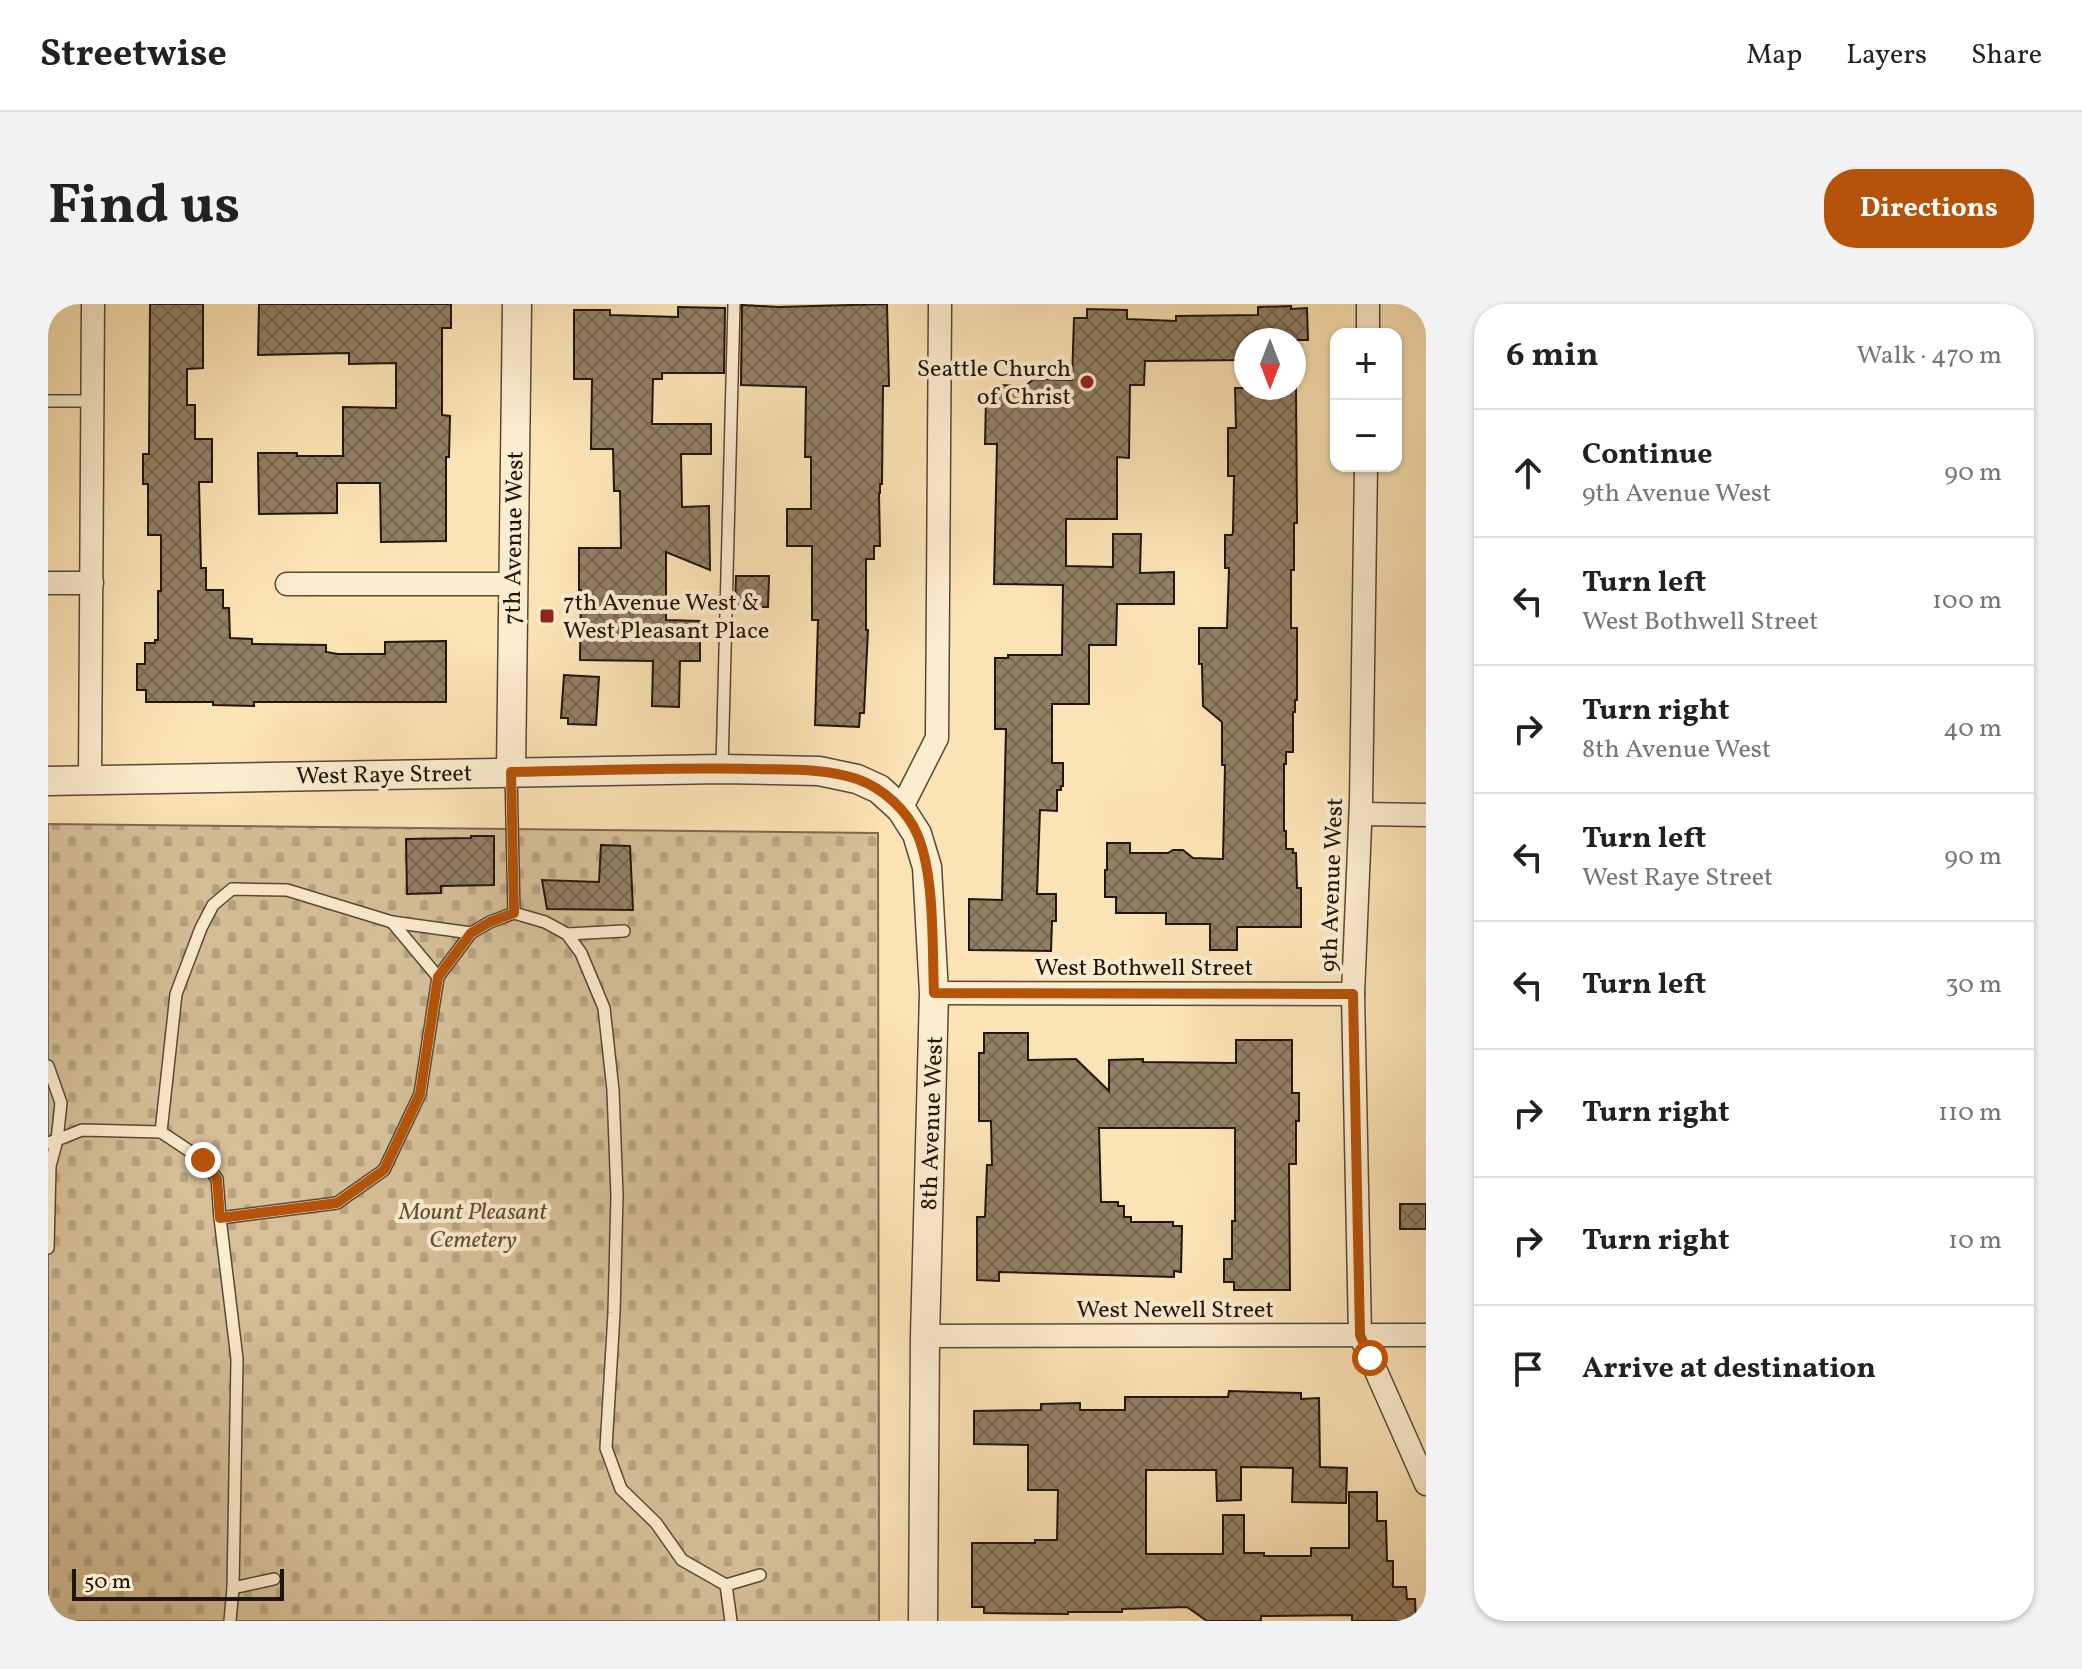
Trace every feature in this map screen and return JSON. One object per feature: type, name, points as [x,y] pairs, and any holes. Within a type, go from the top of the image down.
[{"type":"street","points":[[90,779],[93,304]]},
{"type":"street","name":"7th Avenue West","points":[[511,772],[517,304]]},
{"type":"street","points":[[901,809],[937,738],[940,304]]},
{"type":"street","points":[[1368,304],[1368,328]]},
{"type":"street","name":"9th Avenue West","points":[[1366,472],[1361,814],[1353,994],[1360,1335],[1426,1484]]},
{"type":"street","points":[[48,583],[92,583]]},
{"type":"street","points":[[287,584],[512,584]]},
{"type":"street","name":"West Raye Street","points":[[48,781],[722,769],[819,771],[857,779],[879,789],[901,809]]},
{"type":"street","name":"8th Avenue West","points":[[901,809],[917,834],[927,867],[934,993],[925,1336],[923,1621]]},
{"type":"street","points":[[1361,814],[1426,815]]},
{"type":"street","name":"West Bothwell Street","points":[[934,993],[1353,994]]},
{"type":"street","name":"West Newell Street","points":[[925,1336],[1426,1335]]},
{"type":"lane","points":[[722,769],[734,304]]},
{"type":"lane","points":[[48,401],[92,401]]},
{"type":"lane","points":[[511,772],[514,913]]},
{"type":"lane","points":[[161,1132],[176,994],[213,905],[232,889],[287,890],[392,922],[471,933]]},
{"type":"lane","points":[[220,1218],[337,1203],[384,1170],[420,1094],[438,977],[471,933],[514,913],[545,922],[567,934],[581,953],[604,1008],[613,1090],[617,1196],[606,1448],[621,1489],[656,1523],[682,1560],[726,1585],[760,1575]]},
{"type":"lane","points":[[392,922],[438,977]]},
{"type":"lane","points":[[567,934],[624,931]]},
{"type":"lane","points":[[48,1066],[61,1103],[52,1142],[48,1248]]},
{"type":"lane","points":[[52,1142],[82,1130],[161,1132],[203,1160],[217,1179],[237,1359],[230,1621]]},
{"type":"lane","points":[[233,1588],[274,1579]]},
{"type":"lane","points":[[726,1585],[731,1621]]},
{"type":"green space","name":"Mount Pleasant Cemetery","points":[[48,824],[878,833],[879,1621],[48,1621]]},
{"type":"building","points":[[150,304],[203,304],[203,368],[187,369],[187,405],[195,405],[195,439],[212,439],[212,482],[199,482],[201,568],[206,568],[206,590],[223,590],[223,608],[229,608],[230,638],[252,639],[252,644],[326,645],[326,652],[338,654],[385,654],[385,642],[446,641],[446,702],[254,702],[254,706],[213,705],[213,702],[146,702],[146,690],[137,690],[137,664],[145,664],[145,643],[158,640],[158,591],[161,591],[161,535],[148,535],[148,484],[143,484],[143,454],[149,454]]},
{"type":"building","points":[[259,304],[451,304],[451,328],[442,328],[442,415],[450,416],[449,457],[446,457],[446,541],[381,542],[380,483],[337,483],[337,513],[259,514],[258,453],[343,456],[343,407],[396,408],[396,363],[349,364],[349,353],[258,355]]},
{"type":"building","points":[[887,304],[889,386],[883,386],[880,546],[874,546],[874,559],[866,559],[868,630],[864,713],[860,713],[859,727],[815,725],[818,620],[812,620],[812,546],[787,546],[787,509],[811,509],[811,457],[805,457],[806,387],[741,385],[742,305]]},
{"type":"building","points":[[678,307],[725,308],[724,373],[662,373],[662,379],[653,379],[652,424],[711,424],[711,454],[681,454],[682,507],[709,506],[710,570],[666,552],[666,620],[700,621],[700,661],[680,661],[679,707],[652,706],[653,661],[580,660],[579,548],[621,548],[620,491],[614,491],[613,449],[591,449],[592,379],[574,379],[574,310],[610,310],[610,315],[678,317]]},
{"type":"building","points":[[1258,307],[1307,308],[1308,340],[1306,328],[1234,328],[1234,360],[1145,361],[1144,385],[1130,385],[1129,458],[1117,457],[1117,519],[1066,519],[1066,566],[1113,567],[1113,534],[1141,534],[1140,573],[1174,572],[1174,604],[1117,604],[1116,645],[1089,645],[1089,704],[1052,704],[1052,763],[1063,763],[1063,786],[1057,790],[1057,811],[1040,810],[1037,894],[1056,894],[1051,951],[969,950],[969,899],[1002,900],[1006,729],[995,729],[995,658],[1008,658],[1008,655],[1062,655],[1063,585],[994,584],[997,444],[985,444],[986,397],[997,397],[998,385],[1025,386],[1034,379],[1072,380],[1074,318],[1087,318],[1087,309],[1127,310],[1127,319],[1176,321],[1176,316],[1258,315]]},
{"type":"building","points":[[1235,400],[1296,400],[1297,523],[1294,523],[1294,570],[1291,570],[1291,628],[1297,628],[1297,700],[1293,712],[1293,752],[1286,752],[1284,764],[1284,831],[1286,849],[1293,849],[1296,853],[1297,888],[1301,888],[1301,927],[1237,927],[1237,950],[1210,950],[1210,924],[1166,924],[1166,913],[1116,913],[1116,897],[1105,897],[1105,870],[1107,843],[1130,843],[1130,853],[1183,850],[1193,858],[1223,859],[1225,765],[1222,765],[1222,722],[1203,706],[1199,628],[1227,628],[1229,568],[1225,568],[1225,535],[1232,535],[1233,532],[1234,476],[1228,476],[1228,428],[1236,428]]},
{"type":"building","points":[[736,576],[769,576],[768,607],[735,607]]},
{"type":"building","points":[[564,675],[599,677],[596,725],[568,724],[568,718],[561,718]]},
{"type":"building","points":[[494,836],[494,885],[441,886],[441,893],[407,894],[406,839]]},
{"type":"building","points":[[601,845],[630,846],[633,910],[547,909],[542,880],[599,882]]},
{"type":"building","points":[[984,1033],[1028,1033],[1028,1060],[1076,1059],[1109,1091],[1109,1060],[1236,1063],[1236,1040],[1292,1040],[1292,1093],[1299,1093],[1299,1121],[1296,1121],[1296,1164],[1289,1164],[1290,1290],[1234,1290],[1234,1282],[1224,1282],[1224,1259],[1232,1259],[1232,1221],[1235,1221],[1235,1128],[1099,1128],[1101,1202],[1118,1202],[1118,1206],[1124,1206],[1124,1217],[1131,1217],[1131,1222],[1173,1222],[1173,1226],[1182,1226],[1181,1272],[1174,1271],[1174,1277],[999,1272],[999,1281],[977,1280],[977,1217],[985,1217],[987,1165],[992,1165],[991,1121],[979,1121],[979,1053],[984,1053]]},
{"type":"building","points":[[1400,1204],[1426,1204],[1426,1229],[1400,1229]]},
{"type":"building","points":[[1229,1391],[1301,1393],[1301,1399],[1319,1398],[1320,1467],[1347,1468],[1346,1503],[1292,1502],[1293,1468],[1241,1467],[1241,1500],[1217,1501],[1216,1470],[1146,1470],[1146,1554],[1223,1554],[1223,1515],[1244,1515],[1244,1553],[1311,1556],[1311,1548],[1349,1548],[1349,1492],[1377,1492],[1377,1521],[1386,1521],[1387,1561],[1393,1561],[1393,1587],[1406,1587],[1407,1599],[1415,1599],[1416,1621],[1352,1621],[1352,1615],[1261,1616],[1261,1621],[1207,1621],[1187,1607],[1068,1614],[984,1613],[984,1607],[972,1607],[972,1543],[1057,1540],[1058,1490],[1028,1490],[1028,1445],[974,1444],[974,1411],[1041,1410],[1041,1404],[1080,1403],[1080,1410],[1125,1410],[1125,1397],[1228,1397]]},
{"type":"place","name":"Seattle Church of Christ","points":[[1087,382]]},
{"type":"place","name":"7th Avenue West & West Pleasant Place","points":[[547,616]]},
{"type":"route","points":[[203,1160],[217,1179],[220,1218],[337,1203],[384,1170],[420,1094],[438,977],[471,933],[514,913],[511,772],[819,771],[857,779],[879,789],[901,809],[917,834],[927,867],[934,993],[1353,994],[1360,1335],[1370,1358]]}]
